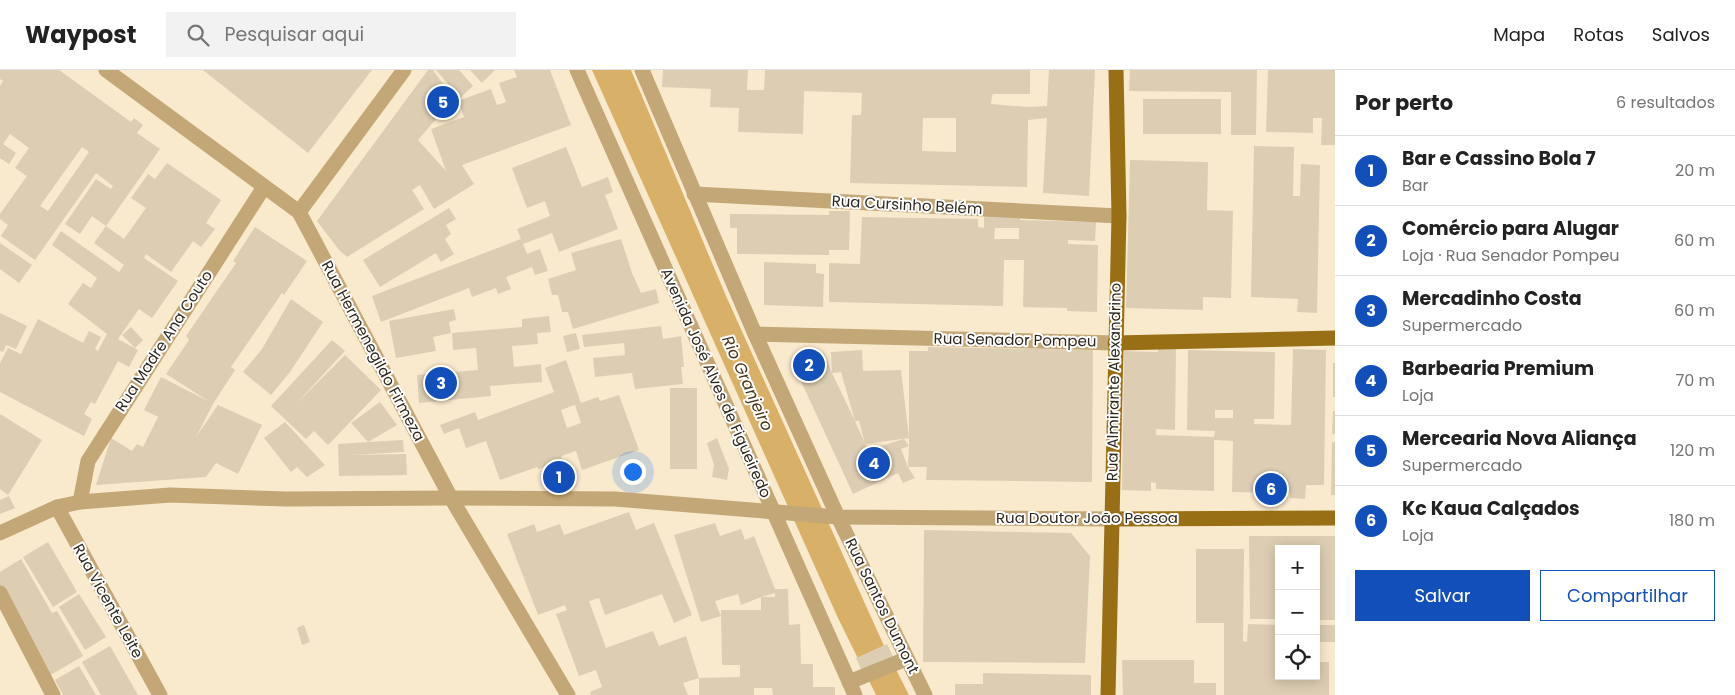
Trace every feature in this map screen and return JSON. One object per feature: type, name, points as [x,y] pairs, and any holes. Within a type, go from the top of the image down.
[{"type":"main road","name":"Rua Almirante Alexandrino","points":[[1108,695],[1119,216],[1116,70]]},
{"type":"main road","name":"Rua Senador Pompeu","points":[[1115,343],[1335,338]]},
{"type":"main road","name":"Rua Doutor João Pessoa","points":[[1112,519],[1335,518]]},
{"type":"street","name":"Rua Hermenegildo Firmeza","points":[[106,70],[299,212],[451,498],[568,695]]},
{"type":"street","points":[[299,212],[404,70]]},
{"type":"street","name":"Avenida José Alves de Figueiredo","points":[[577,70],[778,512],[854,685]]},
{"type":"street","points":[[642,70],[694,194],[835,516]]},
{"type":"street","name":"Rua Madre Ana Couto","points":[[80,502],[88,461],[264,186]]},
{"type":"street","name":"Rua Cursinho Belém","points":[[694,194],[1119,216]]},
{"type":"street","name":"Rua Senador Pompeu","points":[[755,334],[1115,343]]},
{"type":"street","name":"Rua Doutor João Pessoa","points":[[0,533],[57,507],[80,502],[170,495],[286,500],[615,499],[835,516],[1112,519]]},
{"type":"street","name":"Rua Vicente Leite","points":[[57,507],[160,695]]},
{"type":"street","name":"Rua Santos Dumont","points":[[835,516],[902,660],[925,695]]},
{"type":"street","points":[[0,594],[53,695]]},
{"type":"street","points":[[854,685],[902,660]]},
{"type":"water","name":"Rio Granjeiro","points":[[592,70],[631,70],[726,296],[885,648],[909,695],[876,695],[838,618]]},
{"type":"building","points":[[0,70],[59,70],[131,122],[134,118],[143,125],[137,133],[160,149],[106,226],[92,216],[80,234],[65,224],[96,179],[111,189],[113,186],[96,173],[35,260],[1,236],[8,225],[0,219],[0,214],[27,176],[15,168],[29,148],[10,134],[3,144],[16,153],[9,164],[0,158],[0,86],[3,81],[0,79]],"holes":[[[82,147],[89,152],[48,211],[40,206]]]},
{"type":"building","points":[[203,70],[372,70],[308,153]]},
{"type":"building","points":[[428,70],[433,70],[456,102],[442,120],[437,118],[418,140],[446,171],[431,129],[464,117],[458,101],[491,89],[497,105],[506,102],[499,83],[517,77],[514,70],[550,70],[571,125],[462,165],[474,184],[434,209],[420,185],[412,190],[424,209],[347,257],[339,250],[317,221]]},
{"type":"building","points":[[436,70],[459,70],[473,86],[460,98]]},
{"type":"building","points":[[470,70],[495,70],[482,83]]},
{"type":"building","points":[[663,70],[748,70],[747,90],[764,90],[765,70],[1030,70],[1030,94],[993,94],[991,104],[1028,107],[1047,106],[1049,70],[1095,70],[1089,196],[1043,193],[1047,118],[1028,120],[1027,187],[850,183],[852,115],[861,115],[862,93],[804,91],[803,134],[738,132],[739,108],[710,107],[711,89],[662,87]],"holes":[[[923,118],[956,118],[956,152],[922,151]]]},
{"type":"building","points":[[1130,70],[1257,70],[1256,135],[1231,135],[1231,92],[1129,91]]},
{"type":"building","points":[[1268,70],[1335,70],[1335,145],[1321,145],[1322,118],[1313,118],[1313,133],[1266,132]]},
{"type":"building","points":[[1143,99],[1221,99],[1221,134],[1143,134]]},
{"type":"building","points":[[1254,146],[1294,147],[1293,196],[1300,196],[1301,164],[1320,165],[1317,313],[1297,312],[1298,299],[1251,297]]},
{"type":"building","points":[[566,147],[582,187],[608,177],[613,192],[605,195],[618,229],[559,252],[552,233],[523,244],[527,254],[540,249],[548,271],[535,275],[532,267],[506,277],[511,289],[498,294],[496,288],[472,297],[469,288],[381,322],[372,296],[521,239],[517,229],[550,216],[545,201],[527,208],[512,168]]},
{"type":"building","points":[[1130,160],[1208,162],[1207,210],[1233,211],[1231,298],[1203,297],[1203,310],[1126,308]]},
{"type":"building","points":[[167,163],[221,200],[206,223],[215,229],[201,247],[193,241],[171,272],[146,254],[144,258],[178,281],[152,318],[139,309],[118,339],[138,350],[129,367],[118,361],[95,404],[91,402],[84,414],[92,419],[84,436],[0,392],[0,363],[8,348],[21,354],[38,319],[83,343],[89,331],[101,337],[95,349],[98,351],[107,334],[68,304],[83,283],[91,288],[97,278],[52,245],[61,231],[119,272],[124,265],[94,243],[106,226],[124,239],[146,208],[131,198],[148,174],[155,179]]},
{"type":"building","points":[[449,208],[456,219],[446,225],[451,234],[445,239],[454,254],[441,262],[436,253],[380,287],[363,260]]},
{"type":"building","points":[[984,208],[1020,209],[1020,220],[1096,222],[1095,241],[1068,240],[1068,244],[1098,245],[1097,312],[1067,311],[1067,308],[1023,307],[1024,260],[1004,260],[1003,306],[829,302],[829,263],[860,264],[862,217],[978,219],[978,227],[984,228]],"holes":[[[995,228],[1019,228],[1019,239],[994,239]]]},
{"type":"building","points":[[829,211],[850,211],[849,250],[829,250],[829,255],[737,254],[737,228],[730,228],[730,214],[829,215]]},
{"type":"building","points":[[255,227],[307,261],[284,295],[282,293],[231,367],[235,370],[213,404],[196,437],[218,405],[262,425],[238,474],[216,463],[206,477],[96,485],[111,438],[132,451],[137,444],[143,447],[158,417],[144,410],[161,377],[210,402],[166,374],[189,340],[186,336],[236,263],[233,261]]},
{"type":"building","points":[[621,239],[641,293],[656,289],[659,303],[573,329],[568,312],[562,312],[558,295],[552,295],[548,279],[576,270],[571,253]]},
{"type":"building","points":[[0,243],[32,265],[19,283],[0,269]]},
{"type":"building","points":[[764,262],[816,264],[816,273],[824,274],[823,307],[764,305]]},
{"type":"building","points":[[291,299],[323,322],[290,372],[271,395],[243,372],[262,349]]},
{"type":"building","points":[[454,309],[456,320],[449,322],[451,333],[433,337],[436,351],[396,358],[389,321]]},
{"type":"building","points":[[0,313],[27,326],[16,349],[6,345],[3,352],[0,351]]},
{"type":"building","points":[[549,316],[551,332],[537,333],[538,344],[512,346],[514,367],[541,364],[542,382],[490,386],[491,396],[419,403],[417,375],[478,370],[476,348],[453,350],[452,333],[522,327],[522,319]]},
{"type":"building","points":[[661,326],[663,339],[681,336],[684,367],[681,367],[683,384],[635,389],[632,373],[595,377],[593,358],[625,355],[624,343],[584,347],[582,335]]},
{"type":"building","points":[[131,327],[143,340],[135,348],[122,335]]},
{"type":"building","points":[[576,333],[580,349],[567,352],[563,336]]},
{"type":"building","points":[[332,340],[345,351],[295,405],[345,355],[381,390],[328,445],[314,431],[306,439],[271,406]]},
{"type":"building","points":[[928,347],[1093,350],[1092,482],[926,480],[927,467],[908,467],[909,351],[928,351]]},
{"type":"building","points":[[1158,348],[1176,349],[1175,430],[1156,429],[1156,435],[1214,437],[1215,431],[1187,430],[1188,350],[1275,352],[1274,419],[1254,419],[1254,424],[1291,425],[1293,349],[1326,350],[1324,485],[1306,485],[1305,499],[1290,498],[1290,493],[1232,492],[1233,441],[1214,440],[1214,491],[1156,489],[1156,483],[1151,482],[1151,491],[1122,490],[1124,351],[1158,352]],"holes":[[[1215,410],[1233,410],[1233,418],[1215,418]]]},
{"type":"building","points":[[862,350],[863,371],[901,370],[909,438],[865,444],[868,450],[904,439],[909,446],[901,449],[908,467],[915,478],[903,483],[898,473],[853,494],[794,366],[824,353],[832,373],[831,352]],"holes":[[[841,372],[855,421],[832,373]],[[855,421],[859,421],[865,442]]]},
{"type":"building","points":[[566,360],[581,403],[598,397],[600,401],[619,395],[639,450],[582,470],[576,451],[561,456],[562,460],[500,480],[486,441],[466,448],[459,428],[444,434],[440,425],[475,412],[478,420],[554,392],[545,368]],"holes":[[[575,405],[581,423],[567,428],[561,410]]]},
{"type":"building","points":[[1333,363],[1335,363],[1335,397],[1333,397]]},
{"type":"building","points":[[670,388],[697,388],[697,469],[670,469]]},
{"type":"building","points":[[380,402],[397,425],[368,442],[351,423]]},
{"type":"building","points":[[1333,411],[1335,411],[1335,434],[1332,434]]},
{"type":"building","points":[[0,414],[42,440],[8,495],[0,489]]},
{"type":"building","points":[[285,422],[325,465],[307,477],[297,467],[291,472],[264,438]]},
{"type":"building","points":[[717,438],[729,469],[727,480],[712,477],[714,465],[707,443]]},
{"type":"building","points":[[403,440],[404,452],[351,455],[406,454],[407,475],[339,476],[338,444]]},
{"type":"building","points":[[1332,442],[1335,442],[1335,495],[1331,495]]},
{"type":"building","points":[[9,496],[15,508],[0,514],[0,500]]},
{"type":"building","points":[[629,512],[636,530],[654,523],[692,615],[674,623],[662,594],[605,615],[599,598],[589,601],[606,648],[653,631],[659,646],[686,636],[699,678],[683,683],[688,695],[591,695],[590,692],[602,687],[596,670],[579,676],[556,614],[567,610],[565,605],[538,615],[507,534],[534,524],[537,532],[560,524],[564,535]]},
{"type":"building","points":[[715,523],[720,536],[741,529],[745,540],[754,536],[775,589],[788,589],[789,625],[800,624],[801,664],[813,664],[813,687],[835,687],[835,695],[773,695],[772,688],[754,688],[754,695],[699,695],[699,678],[740,677],[740,665],[722,665],[721,616],[701,622],[674,535]],"holes":[[[775,593],[775,597],[761,597]],[[738,594],[741,605],[761,597],[761,610],[721,610],[721,616],[715,601]]]},
{"type":"building","points":[[924,530],[1071,533],[1090,556],[1085,663],[923,662]]},
{"type":"building","points":[[1249,536],[1335,536],[1335,620],[1320,620],[1320,545],[1275,545],[1275,619],[1250,619]]},
{"type":"building","points":[[48,542],[77,592],[53,607],[23,557]]},
{"type":"building","points":[[1196,549],[1244,549],[1243,641],[1247,642],[1248,624],[1275,625],[1275,680],[1320,680],[1320,662],[1329,662],[1329,695],[1224,695],[1224,623],[1196,623]]},
{"type":"building","points":[[21,559],[52,613],[57,611],[83,656],[49,676],[0,591],[0,572]]},
{"type":"building","points":[[79,594],[106,637],[85,650],[59,607]]},
{"type":"building","points":[[304,625],[310,642],[302,645],[297,628]]},
{"type":"building","points":[[1320,625],[1335,625],[1335,642],[1320,642]]},
{"type":"building","points":[[887,644],[896,663],[865,678],[856,658]]},
{"type":"building","points":[[110,646],[138,695],[101,695],[82,662]]},
{"type":"building","points":[[1122,660],[1194,660],[1194,683],[1216,683],[1216,695],[1123,695]]},
{"type":"building","points":[[79,666],[96,695],[63,695],[55,680]]},
{"type":"building","points":[[983,673],[1091,675],[1091,695],[955,695],[955,684],[983,684]]},
{"type":"place","name":"Mercearia Nova Aliança","points":[[443,102]]},
{"type":"place","name":"Comércio para Alugar","points":[[809,365]]},
{"type":"place","name":"Mercadinho Costa","points":[[441,383]]},
{"type":"place","name":"Barbearia Premium","points":[[874,463]]},
{"type":"place","name":"Bar e Cassino Bola 7","points":[[559,477]]},
{"type":"place","name":"Kc Kaua Calçados","points":[[1271,489]]}]
